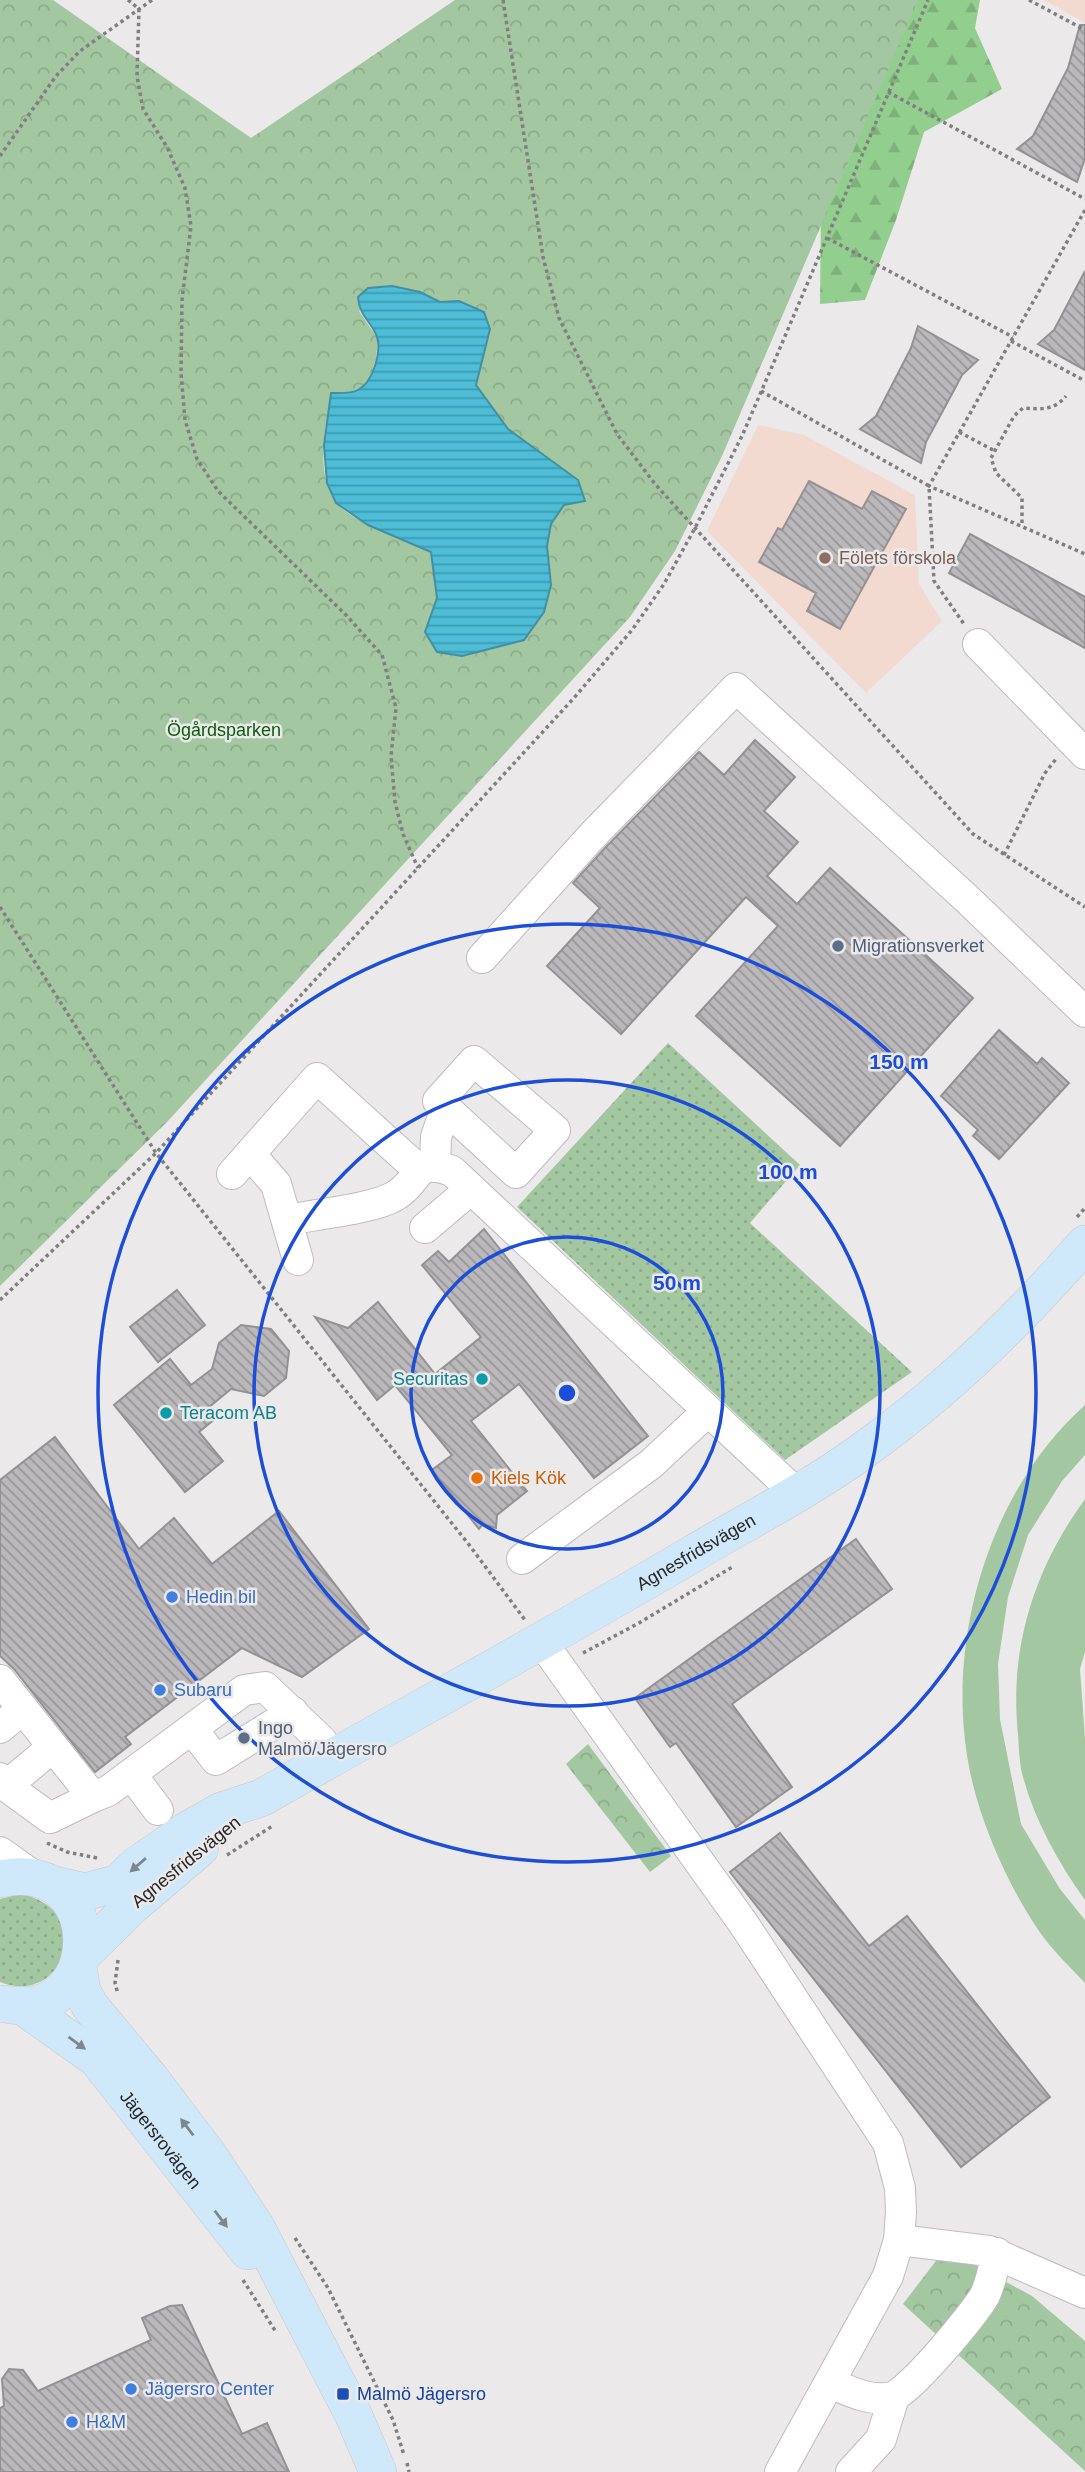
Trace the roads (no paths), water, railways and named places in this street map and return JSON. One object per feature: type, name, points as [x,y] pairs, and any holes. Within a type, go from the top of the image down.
[{"type":"main road","name":"Agnesfridsvägen","points":[[0,1879],[25,1876],[85,1892],[118,1884],[137,1865],[186,1831],[221,1811],[261,1798],[541,1641],[796,1493],[860,1453],[927,1400],[1008,1328],[1085,1244]]},
{"type":"main road","name":"Agnesfridsvägen","points":[[10,2004],[38,2002],[55,1994],[68,1983],[80,1961],[171,1870],[235,1824],[261,1798]]},
{"type":"main road","name":"Jägersrovägen","points":[[45,1882],[64,1894],[82,1922],[82,1991],[90,2006],[150,2078],[209,2156],[256,2227],[354,2414],[378,2472]]},
{"type":"main road","name":"Jägersrovägen","points":[[10,2004],[82,2046],[97,2059],[239,2243],[287,2289]]},
{"type":"street","points":[[978,645],[1081,738]]},
{"type":"street","points":[[482,958],[591,837],[736,688],[966,898],[1085,1012]]},
{"type":"street","points":[[298,1260],[289,1220],[276,1184],[241,1164],[317,1078],[427,1168],[452,1171],[796,1493]]},
{"type":"street","points":[[289,1220],[396,1195],[427,1168],[446,1108]]},
{"type":"street","points":[[425,1228],[471,1189]]},
{"type":"street","points":[[522,1559],[651,1464],[708,1411]]},
{"type":"street","points":[[541,1641],[743,1923],[888,2143],[900,2188],[899,2239],[888,2276],[782,2471]]},
{"type":"street","points":[[0,1680],[93,1797]]},
{"type":"street","points":[[53,1747],[3,1782],[50,1818],[108,1791],[244,1690],[265,1688],[321,1740],[332,1757]]},
{"type":"street","points":[[0,1728],[23,1709]]},
{"type":"street","points":[[192,1729],[216,1760],[293,1712]]},
{"type":"street","points":[[131,1774],[158,1810]]},
{"type":"street","points":[[0,1852],[45,1882]]},
{"type":"street","points":[[899,2239],[997,2253],[1085,2293]]},
{"type":"street","points":[[851,2472],[881,2439],[894,2397],[937,2356],[976,2309],[989,2287],[997,2253]]},
{"type":"street","points":[[830,2383],[860,2395],[879,2399],[894,2397]]},
{"type":"water","points":[[392,286],[420,292],[440,302],[459,301],[484,312],[490,329],[476,385],[508,429],[578,480],[585,501],[564,505],[551,524],[547,546],[551,585],[544,612],[524,640],[462,656],[437,652],[425,632],[437,598],[431,552],[368,525],[336,503],[327,483],[324,445],[331,393],[352,392],[363,386],[371,375],[378,354],[377,335],[361,310],[358,297],[368,288]]},
{"type":"place","name":"Fölets förskola","points":[[825,558]]},
{"type":"place","name":"Migrationsverket","points":[[838,946]]},
{"type":"place","name":"Securitas","points":[[482,1379]]},
{"type":"place","name":"Teracom AB","points":[[166,1413]]},
{"type":"place","name":"Kiels Kök","points":[[477,1478]]},
{"type":"place","name":"Hedin bil","points":[[172,1597]]},
{"type":"place","name":"Subaru","points":[[160,1690]]},
{"type":"place","name":"Ingo Malmö/Jägersro","points":[[244,1738]]},
{"type":"place","name":"Jägersro Center","points":[[131,2389]]},
{"type":"place","name":"Malmö Jägersro","points":[[343,2394]]},
{"type":"place","name":"H&M","points":[[72,2422]]},
{"type":"park label","name":"Ögårdsparken","points":[[224,730]]}]
